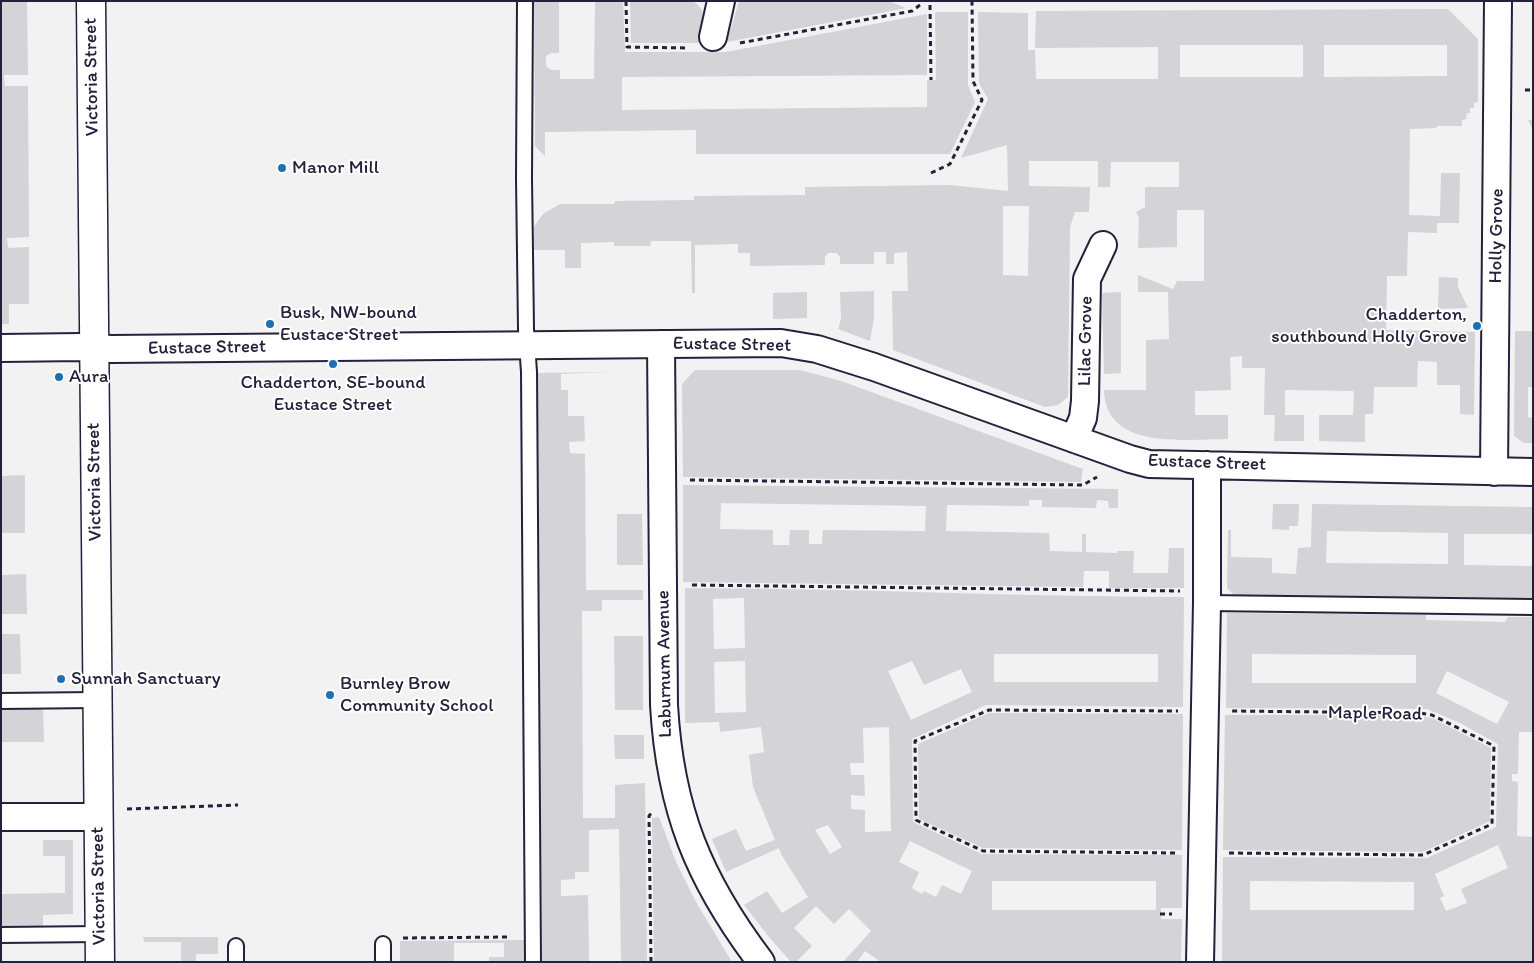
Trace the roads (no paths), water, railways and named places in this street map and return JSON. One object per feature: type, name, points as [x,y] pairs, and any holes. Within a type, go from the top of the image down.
[{"type":"street","name":"Victoria Street","points":[[91,1],[95,348],[96,700],[108,813],[100,934],[100,962]]},
{"type":"street","points":[[712,43],[721,1]]},
{"type":"street","name":"Holly Grove","points":[[1494,472],[1498,1]]},
{"type":"street","name":"Lilac Grove","points":[[1074,439],[1083,418],[1086,401],[1087,279],[1103,245]]},
{"type":"street","name":"Eustace Street","points":[[1,348],[118,349],[781,343],[817,349],[874,367],[1130,459],[1149,464],[1533,472]]},
{"type":"street","name":"Laburnum Avenue","points":[[661,344],[664,705],[666,739],[672,780],[694,850],[718,900],[742,938],[761,962]]},
{"type":"street","points":[[1200,962],[1198,597],[1207,465]]},
{"type":"street","points":[[1,817],[108,813]]},
{"type":"lane","points":[[525,1],[524,178],[529,382],[533,962]]},
{"type":"lane","points":[[1198,597],[1533,607]]},
{"type":"lane","points":[[1,701],[96,700]]},
{"type":"lane","points":[[1,936],[100,934]]},
{"type":"lane","points":[[383,944],[383,962]]},
{"type":"lane","points":[[236,946],[236,962]]},
{"type":"place","name":"Manor Mill","points":[[282,168]]},
{"type":"place","name":"Busk, NW-bound Eustace Street","points":[[270,324]]},
{"type":"place","name":"Chadderton, southbound Holly Grove","points":[[1477,326]]},
{"type":"place","name":"Chadderton, SE-bound Eustace Street","points":[[333,364]]},
{"type":"place","name":"Aura","points":[[59,377]]},
{"type":"place","name":"Sunnah Sanctuary","points":[[61,679]]},
{"type":"place","name":"Burnley Brow Community School","points":[[330,695]]}]
